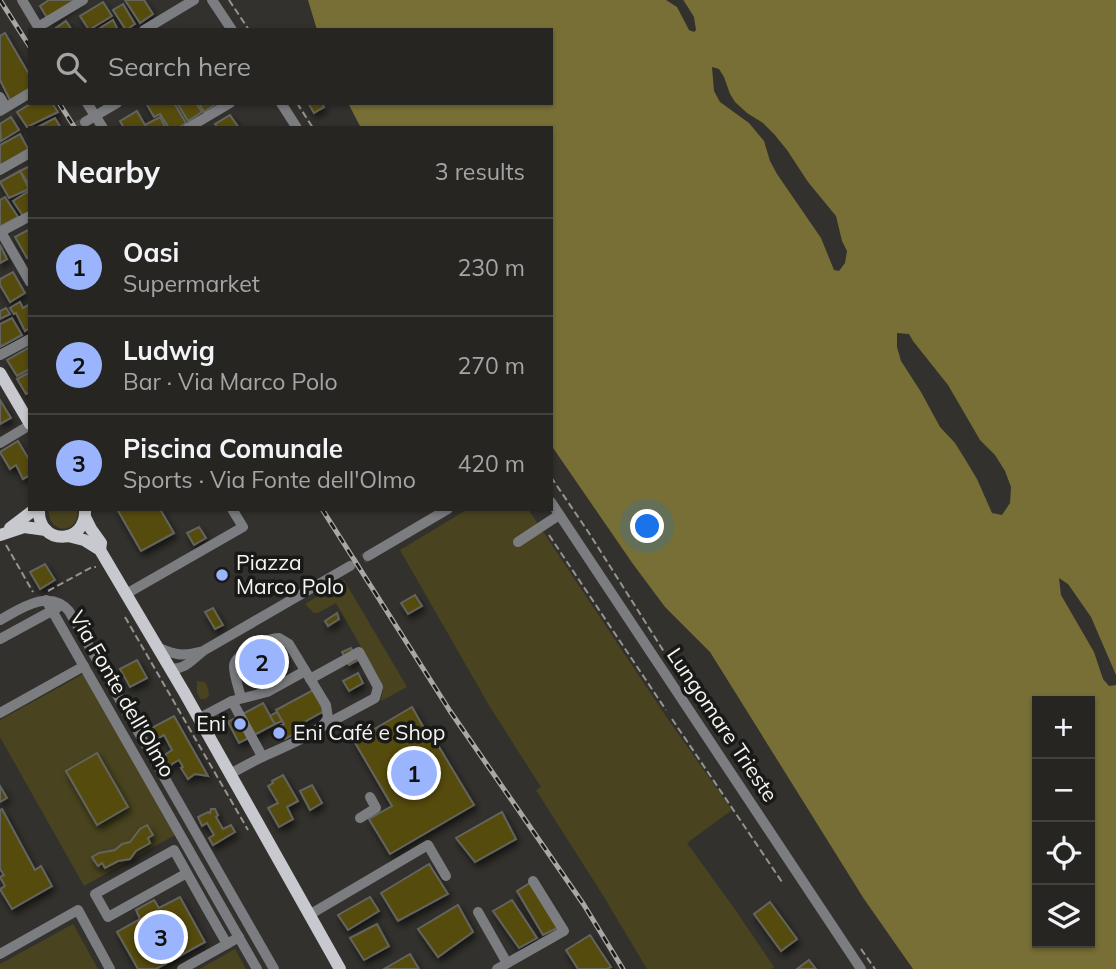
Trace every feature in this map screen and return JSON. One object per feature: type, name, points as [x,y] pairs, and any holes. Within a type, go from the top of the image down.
[{"type":"main road","points":[[0,373],[28,422]]},
{"type":"main road","points":[[1,532],[34,511]]},
{"type":"main road","points":[[37,511],[46,530]]},
{"type":"main road","points":[[68,536],[81,527],[85,513]]},
{"type":"main road","points":[[85,513],[91,529],[101,543],[100,550]]},
{"type":"main road","points":[[1,532],[24,527],[46,530],[56,536],[84,540],[100,550],[184,692],[340,969]]},
{"type":"street","points":[[22,0],[39,28],[83,0]]},
{"type":"street","points":[[147,28],[194,0]]},
{"type":"street","points":[[212,0],[231,28]]},
{"type":"street","points":[[0,97],[3,109],[28,94]]},
{"type":"street","points":[[88,105],[102,126]]},
{"type":"street","points":[[85,122],[114,105]]},
{"type":"street","points":[[191,126],[226,105]]},
{"type":"street","points":[[282,105],[293,126]]},
{"type":"street","points":[[0,170],[28,154]]},
{"type":"street","points":[[28,217],[1,232],[28,279]]},
{"type":"street","points":[[0,355],[28,340]]},
{"type":"street","points":[[0,443],[28,426]]},
{"type":"street","name":"Lungomare Trieste","points":[[553,505],[861,969]]},
{"type":"street","points":[[126,594],[243,527],[233,511]]},
{"type":"street","points":[[368,556],[445,511]]},
{"type":"street","points":[[518,542],[559,514]]},
{"type":"street","points":[[184,692],[185,671],[203,651],[350,566]]},
{"type":"street","points":[[0,621],[41,598]]},
{"type":"street","name":"Via Fonte dell'Olmo","points":[[41,598],[63,604],[69,611],[274,969]]},
{"type":"street","name":"Via Fonte dell'Olmo","points":[[41,598],[52,611],[257,969]]},
{"type":"street","points":[[0,639],[63,604]]},
{"type":"street","points":[[262,756],[237,700],[234,667],[240,655],[267,640],[279,638],[287,641],[308,675],[328,709],[326,722],[320,728]]},
{"type":"street","points":[[157,647],[187,656],[203,651]]},
{"type":"street","points":[[198,719],[237,700],[267,692],[359,652],[378,687],[375,698],[230,774]]},
{"type":"street","points":[[170,668],[179,668],[191,662]]},
{"type":"street","points":[[0,713],[84,666]]},
{"type":"street","points":[[360,818],[376,808],[370,797]]},
{"type":"street","points":[[185,844],[95,894],[108,917],[187,873]]},
{"type":"street","points":[[309,915],[428,845],[446,876]]},
{"type":"street","points":[[174,850],[226,944]]},
{"type":"street","points":[[497,969],[564,931],[533,881]]},
{"type":"street","points":[[0,954],[78,910],[110,969]]},
{"type":"street","points":[[478,912],[508,963]]},
{"type":"street","points":[[181,969],[239,937]]},
{"type":"path","points":[[229,0],[248,28]]},
{"type":"path","points":[[298,105],[312,126]]},
{"type":"path","name":"Lungomare Trieste","points":[[553,480],[679,676]]},
{"type":"path","points":[[544,529],[666,710]]},
{"type":"path","points":[[1,532],[41,598],[92,567],[95,566],[99,571]]},
{"type":"path","points":[[127,619],[251,836]]},
{"type":"path","points":[[672,719],[782,882]]},
{"type":"shaded area","points":[[308,0],[1116,0],[1116,969],[913,969],[864,899],[710,652],[665,607],[553,448],[553,126],[360,126],[349,105],[553,105],[553,28],[316,28]]},
{"type":"shaded area","points":[[49,511],[77,511],[74,523],[69,527],[58,527],[50,518]]},
{"type":"shaded area","points":[[465,511],[529,511],[665,715],[732,810],[687,843],[774,967],[647,969],[536,790],[541,787],[490,707],[400,550]]},
{"type":"shaded area","points":[[344,580],[407,687],[381,701],[381,682],[336,603],[318,613],[314,613],[305,604]]},
{"type":"shaded area","points":[[85,673],[175,835],[84,886],[0,737],[0,720]]},
{"type":"shaded area","points":[[197,681],[205,682],[208,688],[209,695],[206,699],[200,699]]},
{"type":"shaded area","points":[[73,924],[98,969],[0,969],[0,964]]},
{"type":"shaded area","points":[[235,949],[246,969],[200,969]]},
{"type":"pier","points":[[666,0],[684,1],[694,17],[694,32],[689,30],[677,7]]},
{"type":"pier","points":[[712,67],[719,69],[735,102],[774,134],[836,216],[847,251],[845,263],[839,271],[834,270],[821,238],[777,174],[764,141],[749,123],[720,102],[714,91]]},
{"type":"pier","points":[[897,333],[909,334],[948,385],[980,440],[995,455],[1005,471],[1011,487],[1010,503],[1002,515],[992,513],[977,479],[955,443],[940,427],[901,361]]},
{"type":"pier","points":[[1059,578],[1068,584],[1091,617],[1116,675],[1116,685],[1109,686],[1103,679],[1094,652],[1061,595]]},
{"type":"building","points":[[49,0],[79,0],[49,21],[40,6]]},
{"type":"building","points":[[125,0],[144,0],[153,14],[140,23]]},
{"type":"building","points":[[103,2],[112,16],[88,28],[80,16]]},
{"type":"building","points":[[123,4],[135,24],[125,28],[113,10]]},
{"type":"building","points":[[113,20],[117,28],[100,28]]},
{"type":"building","points":[[66,21],[71,28],[56,28]]},
{"type":"building","points":[[5,33],[28,73],[28,89],[10,100],[0,80],[0,36]]},
{"type":"building","points":[[29,105],[53,105],[58,112],[27,127],[17,112]]},
{"type":"building","points":[[147,105],[175,105],[186,123],[181,126],[168,126],[160,114],[154,117]]},
{"type":"building","points":[[178,105],[197,105],[202,112],[188,121]]},
{"type":"building","points":[[200,105],[214,105],[204,112]]},
{"type":"building","points":[[309,105],[323,105],[324,107],[314,113]]},
{"type":"building","points":[[137,111],[145,125],[160,117],[165,126],[123,126],[120,121]]},
{"type":"building","points":[[230,115],[238,126],[216,126],[215,124]]},
{"type":"building","points":[[11,117],[19,130],[1,141],[0,124]]},
{"type":"building","points":[[55,118],[60,126],[40,126]]},
{"type":"building","points":[[20,134],[28,149],[0,166],[0,145]]},
{"type":"building","points":[[28,167],[28,183],[20,171]]},
{"type":"building","points":[[20,171],[28,189],[9,198],[0,182]]},
{"type":"building","points":[[28,192],[28,213],[23,216],[13,201]]},
{"type":"building","points":[[5,197],[18,217],[1,226],[0,200]]},
{"type":"building","points":[[28,230],[27,258],[15,237]]},
{"type":"building","points":[[0,245],[7,259],[0,263]]},
{"type":"building","points":[[13,272],[25,293],[10,302],[0,285],[0,279]]},
{"type":"building","points":[[20,302],[23,308],[28,305],[28,329],[25,331],[16,313],[10,308]]},
{"type":"building","points":[[6,308],[10,314],[0,319],[0,311]]},
{"type":"building","points":[[12,318],[22,335],[0,347],[0,324]]},
{"type":"building","points":[[28,348],[28,370],[17,376],[7,360]]},
{"type":"building","points":[[28,373],[28,393],[26,394],[17,379]]},
{"type":"building","points":[[0,400],[11,418],[0,424]]},
{"type":"building","points":[[18,441],[28,458],[28,476],[23,479],[16,465],[10,469],[0,452]]},
{"type":"building","points":[[118,511],[161,511],[174,533],[141,551]]},
{"type":"building","points":[[199,527],[206,538],[194,545],[187,533]]},
{"type":"building","points":[[45,564],[55,580],[40,589],[30,572]]},
{"type":"building","points":[[415,595],[422,606],[408,614],[401,603]]},
{"type":"building","points":[[213,608],[223,625],[215,629],[205,612]]},
{"type":"building","points":[[337,613],[339,619],[328,626],[325,621]]},
{"type":"building","points":[[273,645],[284,666],[257,680],[255,676],[251,678],[243,663]]},
{"type":"building","points":[[351,648],[358,660],[349,665],[342,652]]},
{"type":"building","points":[[137,660],[147,678],[130,687],[120,669]]},
{"type":"building","points":[[358,673],[363,683],[349,691],[343,681]]},
{"type":"building","points":[[313,690],[324,711],[299,725],[302,730],[285,739],[278,727],[284,724],[276,710]]},
{"type":"building","points":[[263,703],[275,724],[239,743],[228,722]]},
{"type":"building","points":[[412,707],[474,805],[390,854],[369,819],[392,806],[354,741]]},
{"type":"building","points":[[277,712],[282,721],[275,724],[270,716]]},
{"type":"building","points":[[174,716],[208,776],[195,774],[188,779],[179,760],[170,768],[165,758],[172,750],[164,735],[154,741],[148,730]]},
{"type":"building","points":[[97,753],[128,807],[97,825],[66,771]]},
{"type":"building","points":[[283,775],[298,801],[287,807],[293,819],[279,827],[268,808],[278,803],[268,786]]},
{"type":"building","points":[[312,785],[322,803],[310,810],[300,791]]},
{"type":"building","points":[[0,786],[7,798],[0,802]]},
{"type":"building","points":[[2,809],[35,870],[41,866],[52,886],[12,909],[0,889],[5,886],[0,877],[4,875],[0,869]]},
{"type":"building","points":[[211,809],[215,809],[223,829],[231,825],[235,832],[213,845],[209,838],[214,835],[207,823],[202,826],[198,817],[210,813]]},
{"type":"building","points":[[502,812],[516,839],[475,862],[456,838]]},
{"type":"building","points":[[147,825],[153,835],[148,838],[150,843],[136,851],[130,859],[118,861],[105,868],[102,863],[98,866],[92,857],[130,842],[140,829]]},
{"type":"building","points":[[429,864],[448,894],[398,921],[381,893]]},
{"type":"building","points":[[533,881],[561,926],[543,935],[517,891]]},
{"type":"building","points":[[180,897],[205,942],[156,969],[138,969],[117,932],[140,919],[136,910],[154,900],[159,908]]},
{"type":"building","points":[[370,897],[379,911],[348,930],[338,915]]},
{"type":"building","points":[[512,900],[537,938],[519,948],[493,911]]},
{"type":"building","points":[[770,902],[797,939],[781,951],[754,914]]},
{"type":"building","points":[[458,905],[473,932],[438,957],[418,929]]},
{"type":"building","points":[[377,924],[389,946],[364,960],[350,938]]},
{"type":"building","points":[[590,935],[611,967],[578,969],[566,950]]},
{"type":"building","points":[[410,954],[419,969],[384,969]]},
{"type":"building","points":[[809,960],[816,969],[797,969]]},
{"type":"tunnel","points":[[78,126],[85,122]]},
{"type":"tunnel","points":[[350,566],[368,556]]},
{"type":"railway","points":[[0,0],[28,44]]},
{"type":"railway","points":[[60,105],[74,126]]},
{"type":"railway","points":[[323,511],[450,711],[584,905],[623,969]]},
{"type":"place","name":"Piazza Marco Polo","points":[[222,575]]},
{"type":"place","name":"Ludwig","points":[[262,662]]},
{"type":"place","name":"Eni","points":[[240,724]]},
{"type":"place","name":"Eni Café e Shop","points":[[279,733]]},
{"type":"place","name":"Oasi","points":[[414,773]]},
{"type":"place","name":"Piscina Comunale","points":[[161,937]]}]
